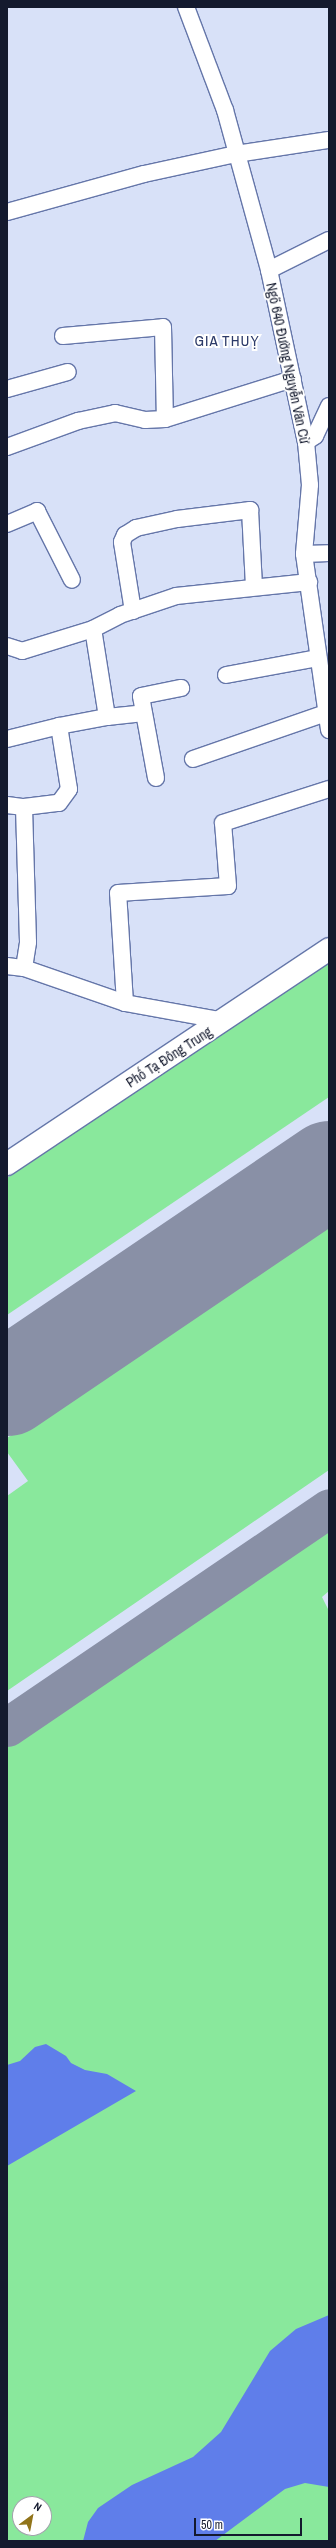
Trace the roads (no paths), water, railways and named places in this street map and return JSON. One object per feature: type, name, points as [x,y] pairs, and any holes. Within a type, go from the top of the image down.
[{"type":"street","name":"Ngõ 640 Đường Nguyễn Văn Cừ","points":[[186,7],[225,110],[269,270],[306,442],[310,485],[304,554],[309,582],[318,658],[324,677],[326,713],[329,730]]},
{"type":"street","points":[[7,212],[144,174],[236,154],[329,140]]},
{"type":"street","points":[[269,270],[329,240]]},
{"type":"street","points":[[63,336],[163,327],[165,419]]},
{"type":"street","points":[[7,389],[68,372]]},
{"type":"street","points":[[8,443],[78,421],[115,413],[145,420],[165,419],[292,379]]},
{"type":"street","points":[[306,442],[316,436],[329,406]]},
{"type":"street","points":[[7,524],[37,510],[72,580]]},
{"type":"street","points":[[132,611],[122,542],[125,535],[136,528],[177,519],[250,510],[254,587]]},
{"type":"street","points":[[304,554],[329,553]]},
{"type":"street","points":[[7,646],[22,651],[93,629],[132,611],[176,596],[309,582]]},
{"type":"street","points":[[93,629],[107,717]]},
{"type":"street","points":[[226,675],[318,658]]},
{"type":"street","points":[[156,778],[141,696],[181,688]]},
{"type":"street","points":[[7,739],[59,726],[107,717],[144,713]]},
{"type":"street","points":[[193,759],[326,713]]},
{"type":"street","points":[[7,805],[24,807],[59,803],[69,789],[59,726]]},
{"type":"street","points":[[125,1003],[118,893],[228,886],[223,823],[329,789]]},
{"type":"street","points":[[24,807],[28,942],[24,968]]},
{"type":"street","name":"Phố Tạ Đông Trung","points":[[7,1164],[224,1021],[329,949]]},
{"type":"street","points":[[7,966],[24,968],[125,1003],[224,1021]]},
{"type":"water","points":[[46,2044],[66,2056],[71,2063],[85,2070],[107,2074],[136,2091],[7,2166],[7,2065],[20,2061],[35,2047]]},
{"type":"water","points":[[329,2315],[329,2487],[305,2483],[285,2489],[215,2541],[83,2541],[88,2522],[98,2508],[132,2485],[193,2457],[221,2432],[270,2351],[296,2329]]},
{"type":"district","name":"GIA THUỴ","points":[[227,341]]}]
